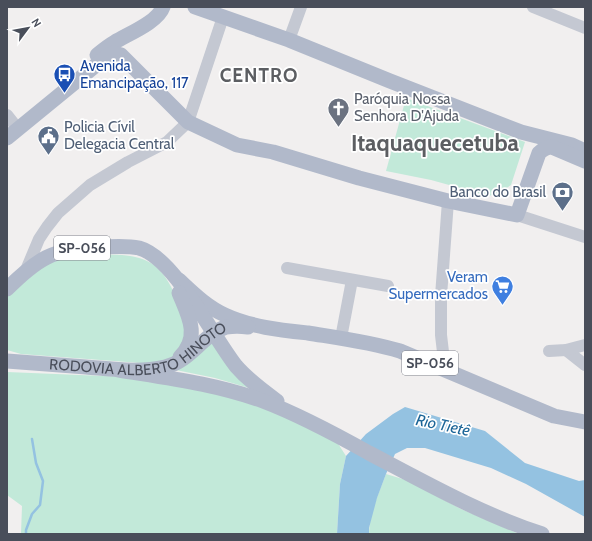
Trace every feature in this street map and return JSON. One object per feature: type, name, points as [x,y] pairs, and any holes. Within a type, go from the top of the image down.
[{"type":"main road","points":[[10,126],[106,57],[114,53],[152,7]]},
{"type":"main road","points":[[117,49],[120,51],[122,45],[158,15],[163,7]]},
{"type":"main road","points":[[196,7],[289,40],[521,132],[572,145],[585,151]]},
{"type":"main road","points":[[117,49],[188,122],[237,146],[274,152],[359,178],[448,201],[517,215],[539,153],[534,141],[521,132]]},
{"type":"main road","points":[[539,153],[548,147],[585,161]]},
{"type":"main road","points":[[558,150],[564,149],[585,154]]},
{"type":"main road","name":"SP-056","points":[[7,290],[26,270],[42,259],[56,253],[72,249],[92,247],[125,246],[140,248],[164,265],[179,280]]},
{"type":"main road","points":[[164,265],[174,281],[187,312],[192,333],[190,344],[173,365]]},
{"type":"main road","points":[[179,280],[236,365],[254,385],[299,416]]},
{"type":"main road","name":"RODOVIA ALBERTO HINOTO","points":[[179,280],[196,296],[217,311],[234,318],[268,328]]},
{"type":"main road","points":[[236,365],[229,351],[229,339],[234,331],[243,326]]},
{"type":"main road","name":"RODOVIA ALBERTO HINOTO","points":[[7,361],[119,370],[157,368],[173,365],[183,360],[214,334],[226,327],[243,326],[268,328],[341,338],[400,351],[445,369],[529,407],[554,416],[585,422]]},
{"type":"main road","points":[[7,355],[33,363]]},
{"type":"main road","points":[[7,366],[33,363]]},
{"type":"main road","points":[[119,370],[217,387],[265,402],[299,416],[481,511],[542,534]]},
{"type":"street","points":[[289,40],[301,7]]},
{"type":"street","points":[[533,7],[585,28]]},
{"type":"street","points":[[26,270],[39,239],[58,212],[90,185],[128,162],[167,142],[188,122],[223,17]]},
{"type":"street","points":[[445,369],[441,335],[441,296],[448,201]]},
{"type":"street","points":[[517,215],[585,237]]},
{"type":"street","points":[[288,268],[388,286]]},
{"type":"street","points":[[341,338],[352,280]]},
{"type":"street","points":[[548,351],[566,350],[585,346]]},
{"type":"street","points":[[566,350],[585,365]]},
{"type":"green space","points":[[406,98],[525,142],[511,185],[502,191],[489,196],[431,180],[386,171]]},
{"type":"green space","points":[[96,254],[122,255],[145,260],[154,265],[166,278],[183,313],[188,330],[178,356],[154,364],[21,354],[7,350],[7,295],[56,257]]},
{"type":"green space","points":[[213,336],[256,390],[215,378],[176,370]]},
{"type":"green space","points":[[7,372],[128,377],[165,382],[261,405],[337,442],[346,456],[340,484],[337,534],[21,534],[22,506],[7,495]]},
{"type":"green space","points":[[386,474],[406,480],[461,509],[519,534],[369,534],[369,526],[373,511]]},
{"type":"water","name":"Rio Tietê","points":[[405,407],[485,431],[525,463],[579,481],[585,480],[585,517],[526,484],[491,468],[425,448],[407,448],[395,454],[386,474],[377,498],[369,528],[369,534],[337,534],[340,484],[346,456],[366,434]]},
{"type":"waterway","points":[[26,534],[32,514],[40,505],[43,481],[36,463],[32,439]]},
{"type":"place","name":"Avenida Emancipação, 117","points":[[65,94]]},
{"type":"place","name":"Paróquia Nossa Senhora D'Ajuda","points":[[339,128]]},
{"type":"place","name":"Policia Cívil Delegacia Central","points":[[49,156]]},
{"type":"place","name":"Banco do Brasil","points":[[562,212]]},
{"type":"place","name":"Veram Supermercados","points":[[503,306]]},
{"type":"district","name":"CENTRO","points":[[259,75]]},
{"type":"district","name":"Itaquaquecetuba","points":[[435,143]]}]
